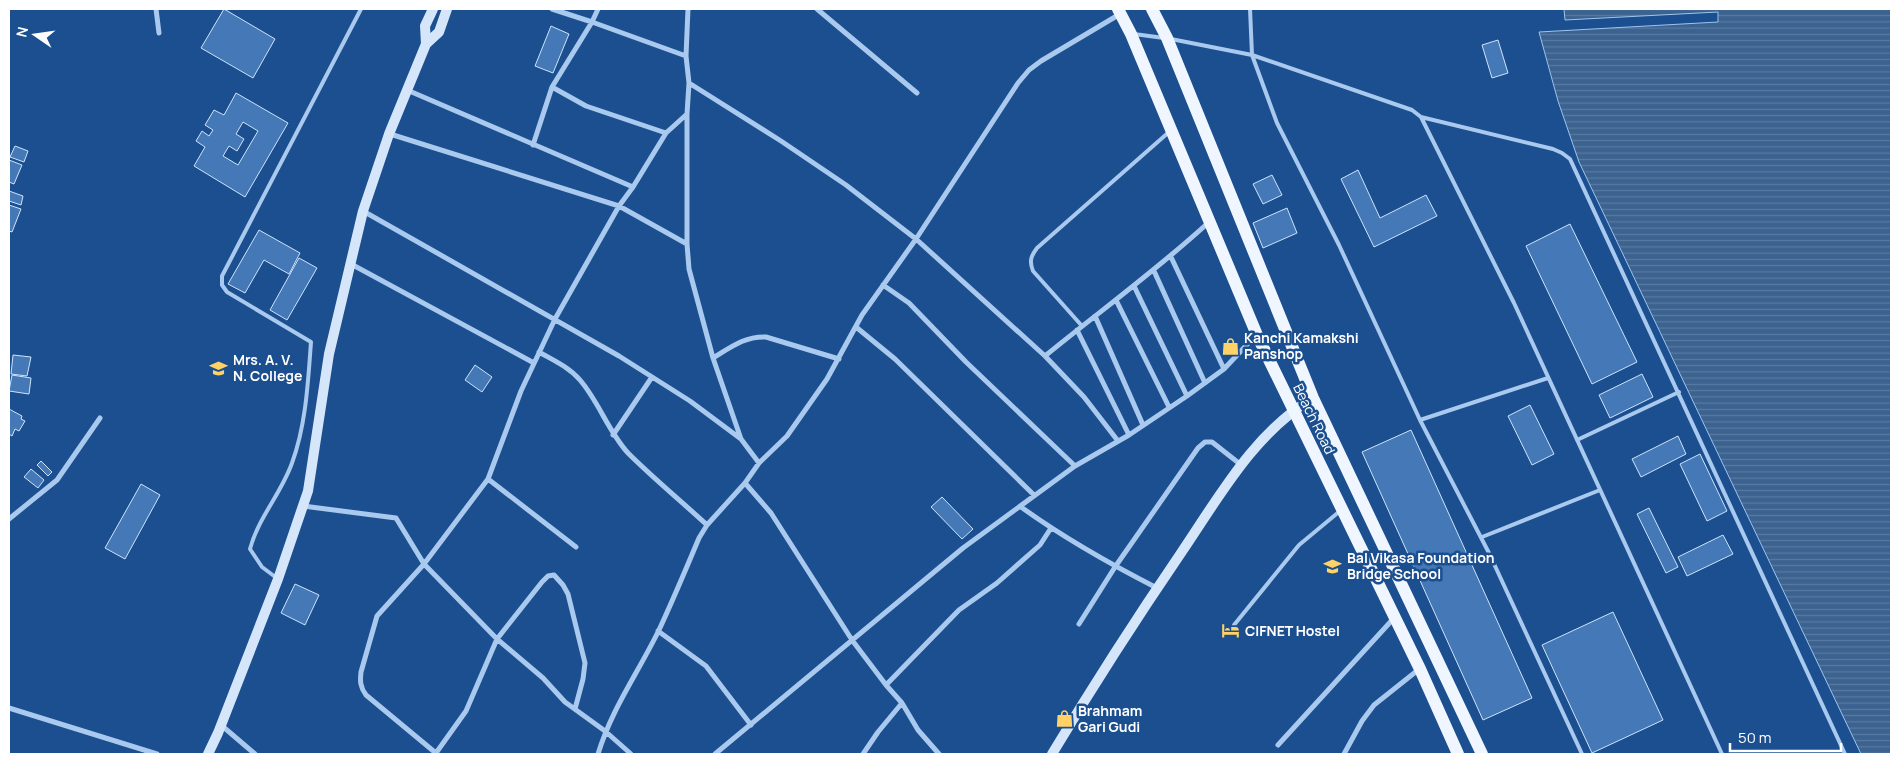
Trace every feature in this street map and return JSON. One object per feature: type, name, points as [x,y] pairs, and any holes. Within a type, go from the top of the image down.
[{"type":"main road","name":"Beach Road","points":[[1152,9],[1167,38],[1313,398],[1482,754]]},
{"type":"main road","name":"Beach Road","points":[[1120,11],[1172,130],[1257,335],[1420,669],[1458,754]]},
{"type":"street","points":[[156,9],[159,32]]},
{"type":"street","points":[[426,44],[425,26],[433,9]]},
{"type":"street","points":[[208,754],[278,579],[308,491],[329,354],[363,211],[389,134],[426,44],[439,32],[447,9]]},
{"type":"street","points":[[552,9],[686,56]]},
{"type":"street","points":[[533,145],[552,87],[598,9]]},
{"type":"street","points":[[688,9],[686,56],[689,83],[687,114],[687,244],[689,268],[713,358],[741,439]]},
{"type":"street","points":[[817,9],[917,93]]},
{"type":"street","points":[[598,754],[605,731],[618,702],[658,631],[699,538],[707,525],[745,483],[759,463],[787,436],[827,379],[862,315],[916,239],[1018,83],[1029,70],[1041,61],[1120,11]]},
{"type":"street","points":[[689,83],[846,184],[916,239],[1045,356],[1084,397],[1118,441]]},
{"type":"street","points":[[552,87],[586,106],[666,134]]},
{"type":"street","points":[[407,90],[633,187]]},
{"type":"street","points":[[575,709],[584,678],[585,663],[568,594],[554,575],[548,576],[542,582],[497,640],[466,711],[437,754],[366,695],[360,681],[377,616],[424,564],[488,479],[521,391],[555,319],[619,206],[666,134],[687,114]]},
{"type":"street","points":[[389,134],[619,206],[687,244]]},
{"type":"street","points":[[363,211],[555,319],[690,400],[741,439],[759,463]]},
{"type":"street","points":[[1045,356],[1154,271],[1210,221]]},
{"type":"street","points":[[1171,257],[1224,369]]},
{"type":"street","points":[[351,264],[534,363]]},
{"type":"street","points":[[1154,271],[1205,383]]},
{"type":"street","points":[[883,285],[908,303],[966,362],[1075,466]]},
{"type":"street","points":[[1134,286],[1187,396]]},
{"type":"street","points":[[1116,300],[1169,407]]},
{"type":"street","points":[[1095,316],[1143,425]]},
{"type":"street","points":[[856,327],[895,359],[1034,496]]},
{"type":"street","points":[[1077,330],[1129,435]]},
{"type":"street","points":[[715,754],[963,548],[1075,466],[1129,435],[1205,383],[1224,369],[1257,335]]},
{"type":"street","points":[[713,358],[744,340],[766,337],[839,359]]},
{"type":"street","points":[[539,352],[571,371],[580,379],[592,396],[613,435],[629,453],[707,525]]},
{"type":"street","points":[[613,435],[652,377]]},
{"type":"street","points":[[1052,754],[1106,665],[1240,464],[1293,410],[1313,398]]},
{"type":"street","points":[[9,519],[57,480],[100,418]]},
{"type":"street","points":[[1079,624],[1115,567],[1198,448],[1205,442],[1212,442],[1240,464]]},
{"type":"street","points":[[488,479],[576,547]]},
{"type":"street","points":[[745,483],[771,512],[852,640],[902,703],[918,730],[939,754]]},
{"type":"street","points":[[303,506],[396,518],[424,564],[497,640],[543,678],[550,688],[631,754]]},
{"type":"street","points":[[1021,507],[1051,528],[1115,567],[1157,588]]},
{"type":"street","points":[[886,685],[959,610],[997,583],[1040,545],[1051,528]]},
{"type":"street","points":[[1278,745],[1395,617]]},
{"type":"street","points":[[658,631],[706,666],[751,725]]},
{"type":"street","points":[[1344,754],[1362,721],[1374,705],[1420,669]]},
{"type":"street","points":[[863,754],[902,703]]},
{"type":"street","points":[[9,708],[157,754]]},
{"type":"street","points":[[221,725],[255,754]]},
{"type":"lane","points":[[278,579],[262,567],[250,549],[254,532],[282,486],[299,440],[308,385],[311,342],[227,292],[222,285],[222,276],[361,9]]},
{"type":"lane","points":[[1250,9],[1252,55],[1277,123],[1339,245],[1420,420],[1482,537],[1582,754]]},
{"type":"lane","points":[[1131,34],[1167,38],[1252,55],[1412,110],[1421,117],[1553,150],[1562,153],[1570,159],[1845,754]]},
{"type":"lane","points":[[1421,117],[1514,303],[1722,754]]},
{"type":"lane","points":[[1082,326],[1033,271],[1030,264],[1031,255],[1172,130]]},
{"type":"lane","points":[[1420,420],[1548,378]]},
{"type":"lane","points":[[1576,440],[1679,392]]},
{"type":"lane","points":[[1482,537],[1600,490]]},
{"type":"lane","points":[[1234,625],[1298,546],[1342,509]]},
{"type":"water","points":[[1564,9],[1891,9],[1891,754],[1861,754],[1579,162],[1558,101],[1539,32],[1718,22],[1718,12],[1565,20]]},
{"type":"building","points":[[224,9],[275,39],[253,78],[201,48]]},
{"type":"building","points":[[551,26],[569,34],[553,73],[535,66]]},
{"type":"building","points":[[1498,40],[1508,73],[1492,78],[1482,45]]},
{"type":"building","points":[[236,93],[288,123],[245,197],[194,166],[205,147],[196,141],[202,131],[209,136],[213,130],[205,125],[214,110],[224,115]],"holes":[[[243,122],[258,131],[238,165],[223,156],[229,146],[237,151],[244,139],[236,134]]]},
{"type":"building","points":[[15,146],[28,151],[24,162],[10,157]]},
{"type":"building","points":[[9,160],[22,165],[14,184],[9,182]]},
{"type":"building","points":[[1358,170],[1380,218],[1426,195],[1437,216],[1374,247],[1341,179]]},
{"type":"building","points":[[1272,175],[1282,195],[1263,204],[1253,184]]},
{"type":"building","points":[[9,191],[23,196],[21,205],[9,201]]},
{"type":"building","points":[[9,205],[21,209],[12,232],[9,231]]},
{"type":"building","points":[[1287,208],[1297,233],[1263,248],[1253,223]]},
{"type":"building","points":[[1570,224],[1637,362],[1592,384],[1526,246]]},
{"type":"building","points":[[259,230],[300,253],[289,274],[264,260],[245,293],[228,284]]},
{"type":"building","points":[[299,258],[317,268],[287,320],[270,310]]},
{"type":"building","points":[[13,355],[31,357],[27,376],[11,374]]},
{"type":"building","points":[[475,365],[492,377],[482,392],[465,380]]},
{"type":"building","points":[[1642,374],[1653,397],[1610,418],[1599,395]]},
{"type":"building","points":[[12,375],[31,378],[29,394],[9,391]]},
{"type":"building","points":[[1530,405],[1554,454],[1532,465],[1508,416]]},
{"type":"building","points":[[9,409],[22,416],[21,419],[25,421],[19,431],[15,429],[12,436],[9,434]]},
{"type":"building","points":[[1411,430],[1532,698],[1483,720],[1362,452]]},
{"type":"building","points":[[1678,436],[1686,454],[1641,477],[1632,459]]},
{"type":"building","points":[[1700,454],[1727,511],[1707,521],[1680,464]]},
{"type":"building","points":[[41,461],[52,472],[48,476],[37,465]]},
{"type":"building","points":[[31,469],[44,480],[38,488],[24,477]]},
{"type":"building","points":[[141,484],[160,495],[125,559],[105,548]]},
{"type":"building","points":[[942,497],[973,529],[962,539],[931,507]]},
{"type":"building","points":[[1649,508],[1678,567],[1666,573],[1637,514]]},
{"type":"building","points":[[1723,535],[1733,554],[1687,576],[1678,557]]},
{"type":"building","points":[[295,584],[319,595],[305,625],[281,613]]},
{"type":"building","points":[[1613,612],[1663,720],[1592,753],[1542,645]]},
{"type":"place","name":"Kanchi Kamakshi Panshop","points":[[1230,346]]},
{"type":"place","name":"Mrs. A. V. N. College","points":[[219,368]]},
{"type":"place","name":"Bal Vikasa Foundation Bridge School","points":[[1333,566]]},
{"type":"place","name":"CIFNET Hostel","points":[[1231,631]]},
{"type":"place","name":"Brahmam Gari Gudi","points":[[1064,719]]}]
